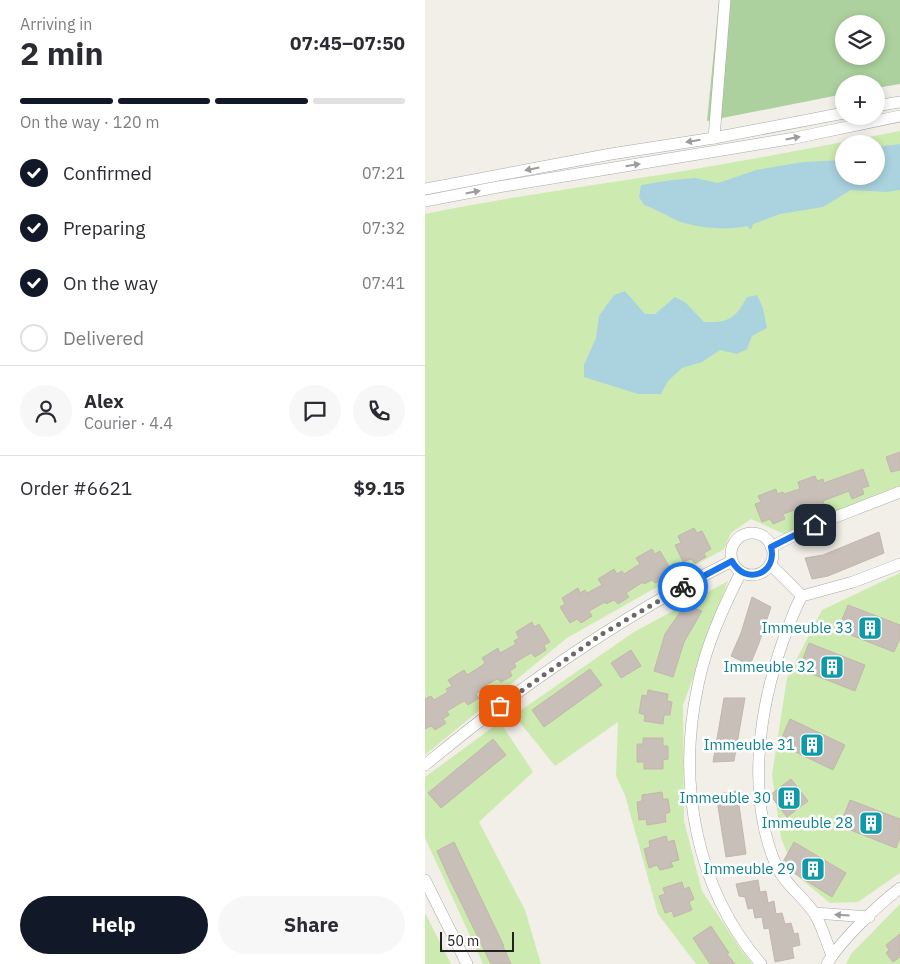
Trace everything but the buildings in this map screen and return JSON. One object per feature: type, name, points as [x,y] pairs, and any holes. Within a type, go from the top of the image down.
[{"type":"street","points":[[714,138],[725,0]]},
{"type":"street","points":[[885,104],[900,102]]},
{"type":"street","points":[[425,189],[835,115]]},
{"type":"street","points":[[425,201],[498,187],[786,140],[900,116]]},
{"type":"street","points":[[771,547],[832,518],[900,492]]},
{"type":"street","points":[[746,534],[756,534],[763,537],[771,547],[772,556],[770,564],[759,574],[749,575],[741,572],[732,561],[733,545],[746,534]]},
{"type":"street","points":[[425,765],[500,706],[602,634],[732,561]]},
{"type":"street","points":[[770,564],[802,596]]},
{"type":"street","points":[[829,960],[815,913],[789,884],[777,867],[765,827],[758,780],[764,718],[771,677],[793,612],[802,596],[845,585],[900,564]]},
{"type":"street","points":[[741,572],[721,611],[698,684],[691,738],[691,796],[698,838],[710,882],[741,936],[761,964]]},
{"type":"street","points":[[425,880],[467,964]]},
{"type":"street","points":[[829,960],[869,916],[900,888]]},
{"type":"street","points":[[815,913],[869,916]]},
{"type":"green space","points":[[719,0],[900,0],[900,84],[885,86],[885,75],[835,75],[835,96],[707,121]]},
{"type":"green space","points":[[900,131],[900,489],[784,534],[751,519],[731,533],[724,549],[567,638],[425,755],[425,214],[835,144],[835,185],[885,185],[885,135],[879,135]]},
{"type":"green space","points":[[900,573],[900,873],[858,902],[830,903],[796,875],[781,838],[772,775],[787,678],[822,610]]},
{"type":"green space","points":[[728,581],[683,705],[684,821],[702,891],[752,964],[696,964],[658,914],[625,795],[616,776],[618,722],[555,766],[514,715],[634,632]]},
{"type":"green space","points":[[500,722],[533,772],[479,822],[525,910],[541,964],[483,964],[425,838],[425,777]]},
{"type":"green space","points":[[900,904],[900,964],[846,964],[851,954]]},
{"type":"green space","points":[[425,913],[451,964],[425,964]]},
{"type":"water","points":[[900,144],[900,190],[886,192],[851,190],[823,207],[780,214],[753,224],[751,230],[747,226],[721,228],[701,227],[683,223],[644,205],[639,197],[641,185],[695,178],[718,183],[756,170],[803,162],[835,160],[835,185],[885,185],[885,146]]},
{"type":"water","points":[[625,291],[645,314],[655,314],[675,297],[685,302],[704,322],[719,322],[730,318],[739,310],[747,297],[757,295],[763,308],[767,328],[752,336],[747,349],[737,354],[720,350],[702,362],[682,368],[668,381],[661,394],[638,394],[584,377],[584,365],[596,338],[599,316],[614,295]]},
{"type":"way so far","points":[[500,706],[602,634],[683,587]]},
{"type":"place","name":"Immeuble 33","points":[[870,628]]},
{"type":"place","name":"Immeuble 32","points":[[832,667]]},
{"type":"place","name":"Immeuble 31","points":[[812,745]]},
{"type":"place","name":"Immeuble 30","points":[[789,798]]},
{"type":"place","name":"Immeuble 28","points":[[871,823]]},
{"type":"place","name":"Immeuble 29","points":[[813,869]]},
{"type":"route","points":[[683,587],[732,561],[735,568],[743,574],[759,574],[766,569],[771,561],[771,547],[815,525]]}]
